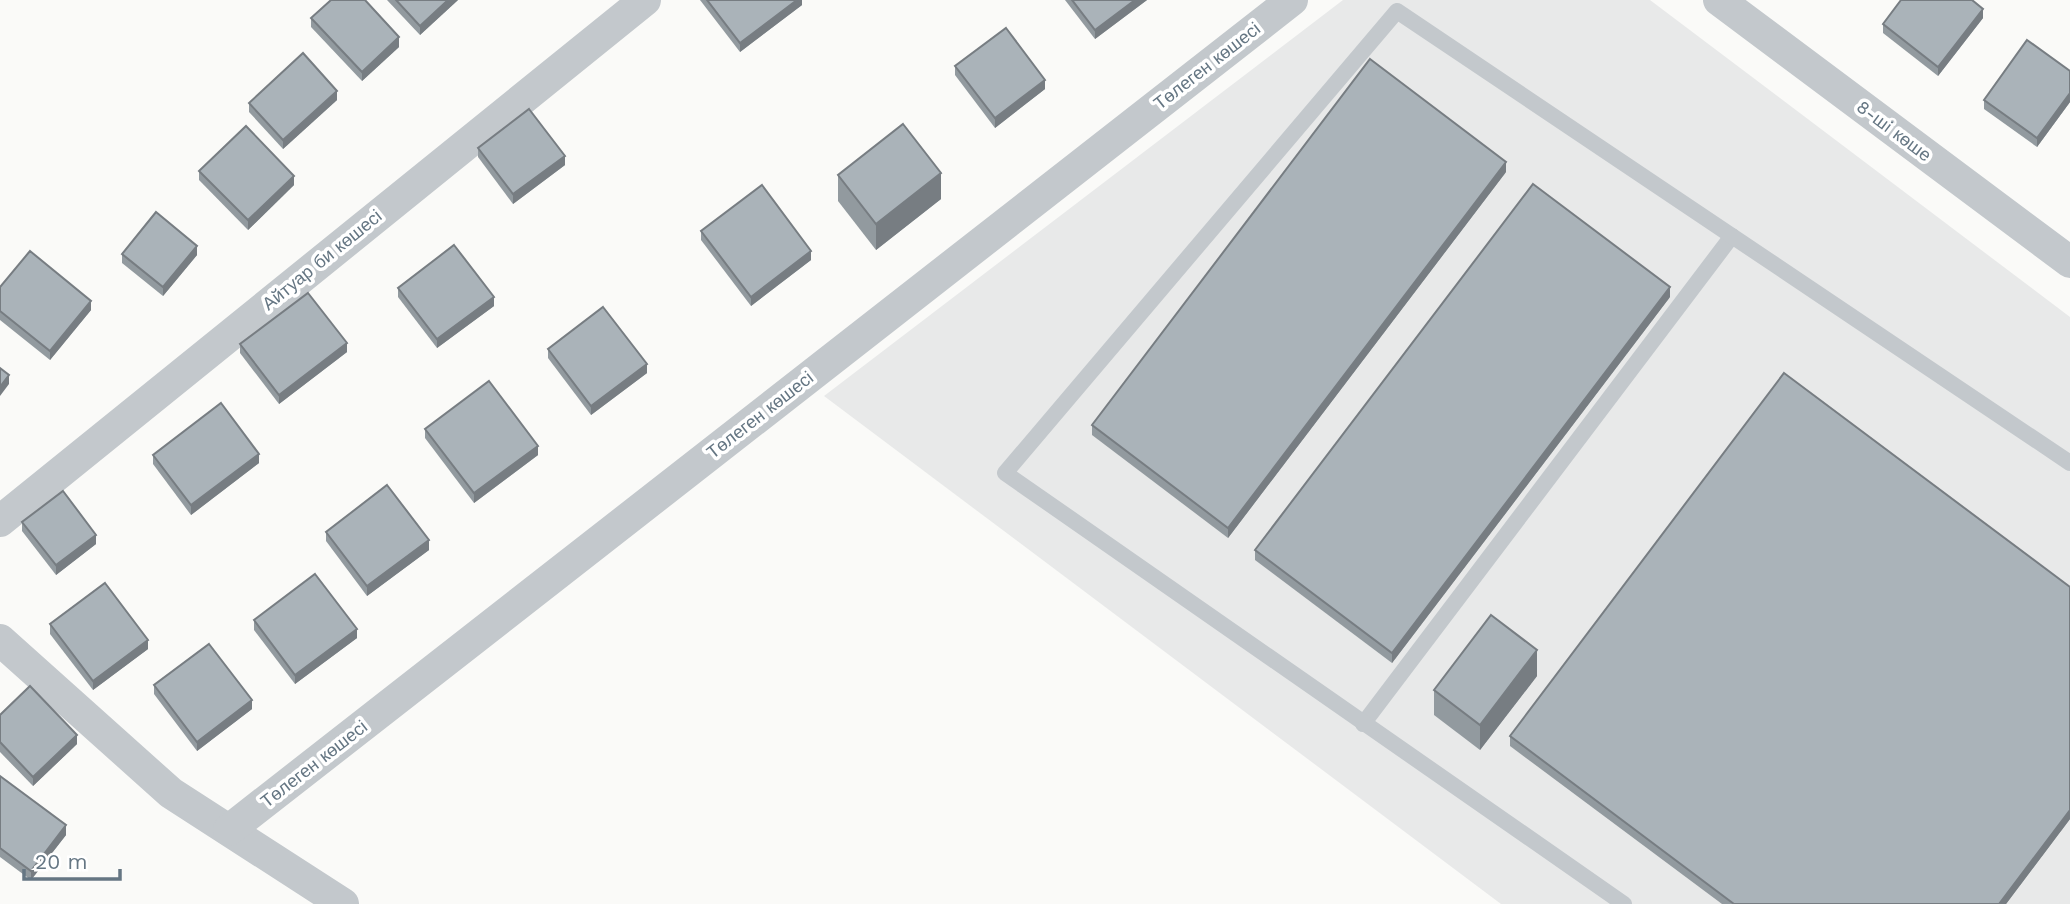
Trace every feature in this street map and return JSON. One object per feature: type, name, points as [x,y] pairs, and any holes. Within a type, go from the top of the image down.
[{"type":"street","name":"Айтуар би көшесі","points":[[0,521],[645,0]]},
{"type":"street","name":"Төлеген көшесі","points":[[229,830],[1292,0]]},
{"type":"street","name":"8-шi көше","points":[[1719,0],[2070,262]]},
{"type":"street","points":[[0,640],[171,793],[343,904]]},
{"type":"lane","points":[[1625,904],[1005,473],[1397,11],[2070,463]]},
{"type":"lane","points":[[1363,724],[1732,236]]},
{"type":"shaded area","points":[[1343,0],[1650,0],[2070,317],[2070,904],[1501,904],[824,396]]},
{"type":"building","points":[[331,0],[365,0],[399,37],[362,72],[311,18]]},
{"type":"building","points":[[396,0],[448,0],[420,26]]},
{"type":"building","points":[[707,0],[797,0],[740,43]]},
{"type":"building","points":[[1072,0],[1135,0],[1095,30]]},
{"type":"building","points":[[1901,0],[1972,0],[1983,9],[1938,67],[1883,24]]},
{"type":"building","points":[[1006,28],[1045,80],[995,118],[955,66]]},
{"type":"building","points":[[2027,40],[2070,71],[2070,93],[2037,138],[1984,100]]},
{"type":"building","points":[[303,53],[337,91],[283,140],[249,103]]},
{"type":"building","points":[[1370,59],[1506,162],[1228,528],[1092,425]]},
{"type":"building","points":[[529,109],[565,156],[513,194],[478,148]]},
{"type":"building","points":[[903,124],[941,173],[876,224],[838,175]]},
{"type":"building","points":[[246,126],[294,176],[248,220],[199,171]]},
{"type":"building","points":[[1533,184],[1670,287],[1392,653],[1255,550]]},
{"type":"building","points":[[762,185],[811,251],[751,297],[701,231]]},
{"type":"building","points":[[156,212],[197,246],[163,287],[122,254]]},
{"type":"building","points":[[454,245],[494,297],[437,339],[398,288]]},
{"type":"building","points":[[30,251],[91,301],[50,351],[0,311],[0,287]]},
{"type":"building","points":[[308,293],[347,343],[279,395],[240,344]]},
{"type":"building","points":[[603,307],[647,364],[591,406],[548,349]]},
{"type":"building","points":[[0,368],[9,375],[0,387]]},
{"type":"building","points":[[1784,373],[2070,587],[2070,810],[1999,904],[1734,904],[1510,736]]},
{"type":"building","points":[[489,381],[538,446],[474,493],[425,429]]},
{"type":"building","points":[[221,403],[259,454],[191,505],[153,455]]},
{"type":"building","points":[[387,485],[429,540],[367,586],[326,532]]},
{"type":"building","points":[[63,491],[96,535],[56,565],[22,522]]},
{"type":"building","points":[[315,574],[357,629],[295,675],[254,620]]},
{"type":"building","points":[[105,583],[148,640],[93,681],[50,624]]},
{"type":"building","points":[[1491,615],[1537,650],[1480,725],[1434,690]]},
{"type":"building","points":[[209,644],[252,700],[197,742],[154,685]]},
{"type":"building","points":[[30,686],[77,735],[33,777],[0,742],[0,715]]},
{"type":"building","points":[[0,776],[66,825],[31,871],[0,848]]}]
